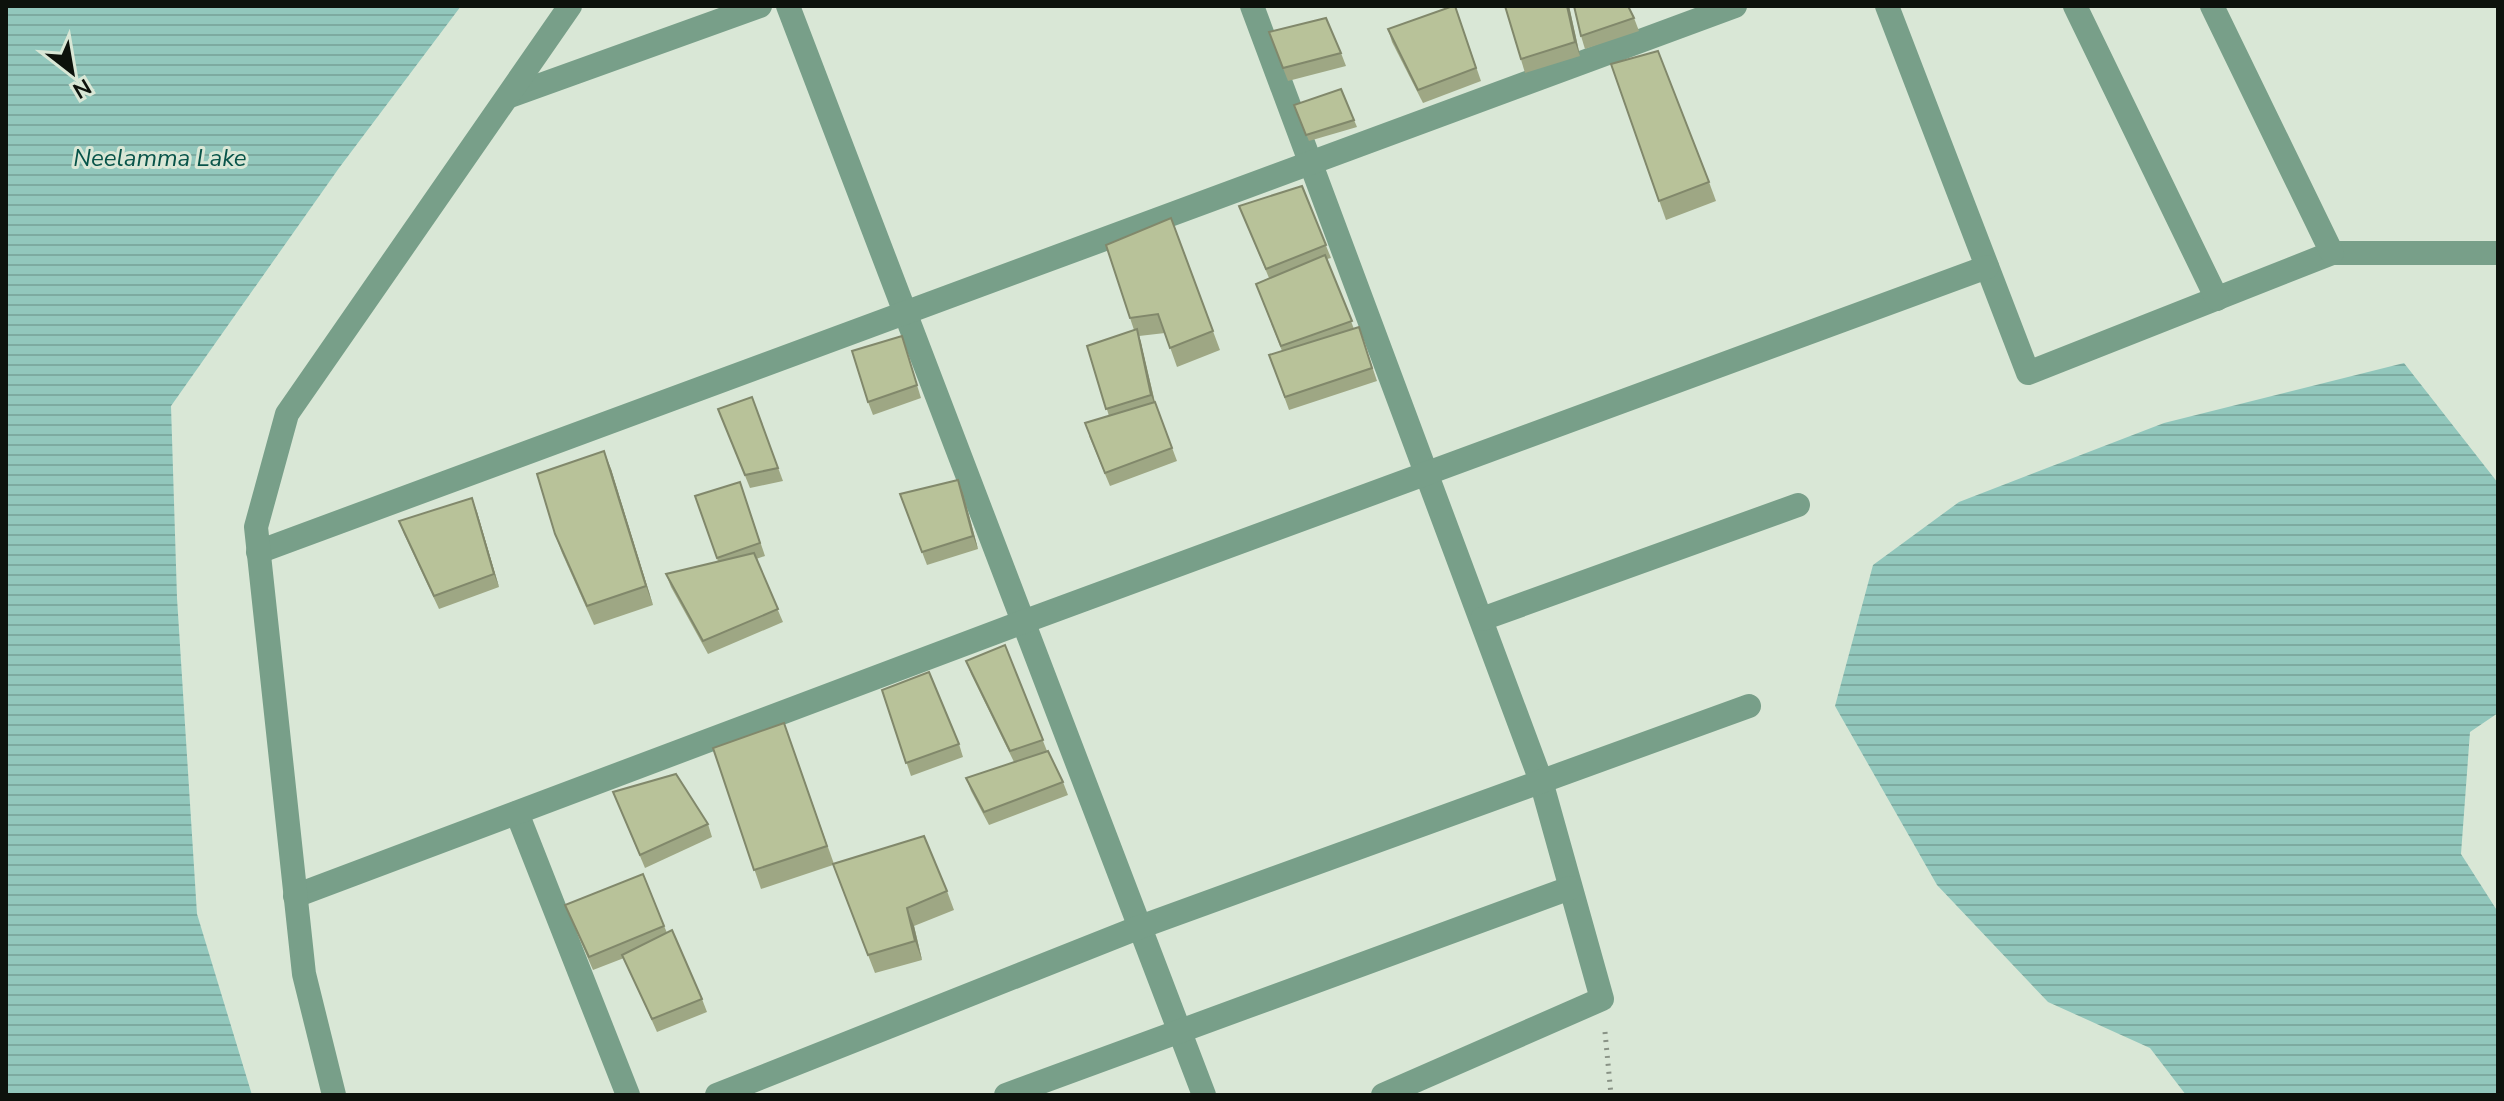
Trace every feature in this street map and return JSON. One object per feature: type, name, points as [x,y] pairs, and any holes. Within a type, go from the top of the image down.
[{"type":"street","points":[[334,1095],[304,974],[256,527],[287,414],[570,6]]},
{"type":"street","points":[[510,96],[760,6]]},
{"type":"street","points":[[788,6],[1204,1095]]},
{"type":"street","points":[[1252,6],[1541,781],[1602,999],[1383,1095]]},
{"type":"street","points":[[258,552],[1735,6]]},
{"type":"street","points":[[1887,6],[2028,373],[2332,253],[2498,253]]},
{"type":"street","points":[[2075,6],[2217,299]]},
{"type":"street","points":[[2212,6],[2332,253]]},
{"type":"street","points":[[295,896],[1023,622],[1987,267]]},
{"type":"street","points":[[1482,619],[1798,505]]},
{"type":"street","points":[[717,1095],[1140,927],[1749,706]]},
{"type":"street","points":[[517,813],[628,1095]]},
{"type":"street","points":[[1006,1095],[1570,888]]},
{"type":"path","points":[[1602,999],[1611,1095]]},
{"type":"water","name":"Neelamma Lake","points":[[6,6],[461,6],[339,168],[171,406],[177,598],[197,914],[252,1095],[6,1095]]},
{"type":"water","points":[[2404,363],[2498,483],[2498,713],[2470,732],[2461,854],[2498,912],[2498,1095],[2186,1095],[2150,1048],[2048,1002],[1937,885],[1835,706],[1873,565],[1959,502],[2164,423]]},
{"type":"building","points":[[1453,6],[1476,68],[1418,90],[1388,29]]},
{"type":"building","points":[[1505,6],[1567,6],[1575,42],[1521,59]]},
{"type":"building","points":[[1574,6],[1628,6],[1634,18],[1581,36]]},
{"type":"building","points":[[1326,18],[1341,53],[1283,68],[1269,32]]},
{"type":"building","points":[[1658,51],[1709,182],[1659,201],[1611,64]]},
{"type":"building","points":[[1341,89],[1354,120],[1306,135],[1294,105]]},
{"type":"building","points":[[1302,186],[1326,245],[1266,269],[1239,206]]},
{"type":"building","points":[[1171,218],[1213,331],[1170,348],[1158,314],[1130,318],[1106,245]]},
{"type":"building","points":[[1325,255],[1352,321],[1281,346],[1256,284]]},
{"type":"building","points":[[1359,327],[1372,368],[1285,397],[1269,355]]},
{"type":"building","points":[[1137,329],[1151,395],[1106,409],[1087,346]]},
{"type":"building","points":[[902,336],[917,385],[868,402],[852,351]]},
{"type":"building","points":[[752,397],[778,468],[745,475],[718,409]]},
{"type":"building","points":[[1155,402],[1172,448],[1105,473],[1085,423]]},
{"type":"building","points":[[604,451],[646,586],[587,606],[555,534],[537,474]]},
{"type":"building","points":[[958,480],[973,536],[922,552],[900,494]]},
{"type":"building","points":[[740,482],[760,543],[717,558],[695,496]]},
{"type":"building","points":[[472,498],[494,574],[434,596],[399,521]]},
{"type":"building","points":[[754,553],[778,609],[703,641],[666,574]]},
{"type":"building","points":[[1005,645],[1043,740],[1010,751],[966,661]]},
{"type":"building","points":[[929,672],[959,744],[906,763],[882,690]]},
{"type":"building","points":[[784,723],[827,846],[754,870],[713,748]]},
{"type":"building","points":[[1048,751],[1063,782],[984,812],[966,778]]},
{"type":"building","points":[[676,774],[708,824],[640,855],[613,792]]},
{"type":"building","points":[[924,836],[947,891],[907,908],[915,941],[868,955],[833,864]]},
{"type":"building","points":[[643,874],[664,926],[589,957],[565,905]]},
{"type":"building","points":[[672,930],[702,999],[652,1019],[622,955]]}]
